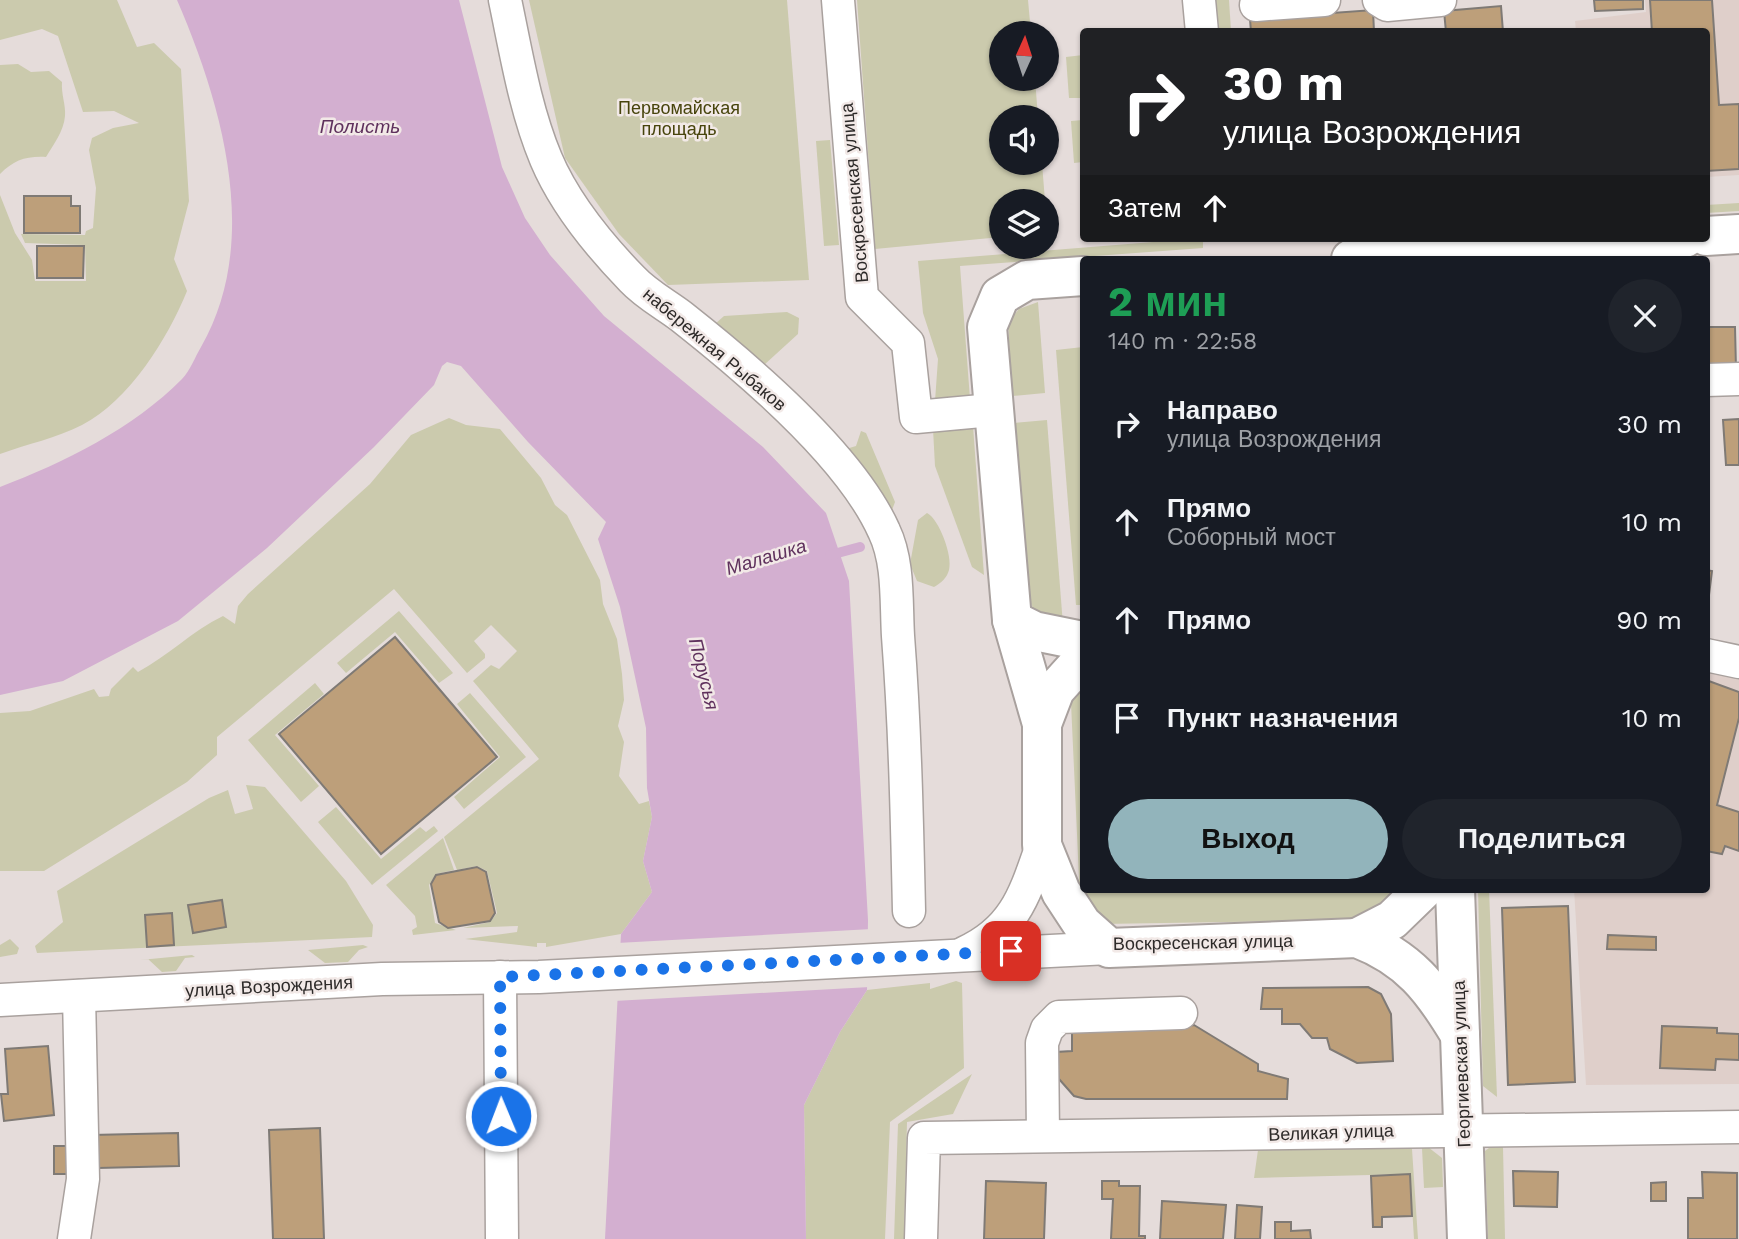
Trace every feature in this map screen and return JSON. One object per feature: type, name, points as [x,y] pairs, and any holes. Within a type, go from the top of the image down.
[{"type":"main road","points":[[1710,236],[1739,234]]},
{"type":"main road","points":[[1366,256],[1410,247],[1630,250],[1667,242]]},
{"type":"main road","name":"Воскресенская улица","points":[[1080,276],[1027,280],[1000,296],[987,327],[1012,620],[1042,724],[1042,845],[1061,892],[1082,923],[1109,948],[1357,938]]},
{"type":"main road","points":[[1012,620],[1034,631],[1080,640]]},
{"type":"main road","points":[[1042,724],[1055,690],[1080,662]]},
{"type":"main road","points":[[1357,938],[1392,920],[1420,893]]},
{"type":"main road","name":"Георгиевская улица","points":[[1455,893],[1467,1239]]},
{"type":"main road","points":[[1357,938],[1387,949],[1410,966],[1442,1005],[1460,1035]]},
{"type":"street","name":"набережная Рыбаков","points":[[505,0],[523,83],[546,159],[580,218],[633,280],[655,300],[679,314],[775,396],[868,502],[885,533],[893,565],[905,732],[909,911]]},
{"type":"street","name":"Воскресенская улица","points":[[838,0],[862,297],[908,343],[916,417],[992,410]]},
{"type":"street","points":[[1199,0],[1202,28]]},
{"type":"street","points":[[1256,5],[1324,0]]},
{"type":"street","points":[[1385,12],[1440,0]]},
{"type":"street","points":[[1710,380],[1739,379]]},
{"type":"street","points":[[1710,656],[1739,662]]},
{"type":"street","points":[[950,954],[989,942],[1007,923],[1026,891],[1042,845]]},
{"type":"street","name":"улица Возрождения","points":[[0,1000],[382,979],[538,977],[1109,948]]},
{"type":"street","points":[[500,977],[502,1239]]},
{"type":"street","points":[[75,1239],[83,1179],[79,996]]},
{"type":"street","points":[[1043,1135],[1042,1043],[1047,1029],[1059,1017],[1181,1013]]},
{"type":"street","name":"Великая улица","points":[[922,1239],[923,1138],[1739,1127]]},
{"type":"shaded area","points":[[1645,0],[1739,0],[1739,175],[1710,177],[1710,28],[1576,28],[1575,21],[1646,12]]},
{"type":"shaded area","points":[[1710,669],[1739,679],[1739,1084],[1586,1085],[1574,893],[1710,893]]},
{"type":"green space","points":[[0,0],[117,0],[137,47],[154,43],[181,69],[189,201],[174,259],[187,291],[158,348],[145,367],[116,401],[82,425],[0,454],[0,195],[15,233],[32,260],[35,281],[86,281],[85,245],[25,243],[21,234],[85,235],[86,231],[93,228],[96,188],[89,150],[92,138],[113,128],[139,123],[114,111],[83,112],[58,36],[42,29],[0,40]]},
{"type":"green space","name":"Первомайская площадь","points":[[529,0],[787,0],[809,280],[668,285],[619,234],[565,158]]},
{"type":"green space","points":[[857,0],[1028,0],[1030,21],[989,21],[989,91],[1036,91],[1037,105],[989,105],[989,175],[1043,175],[1044,189],[989,189],[989,238],[875,249]]},
{"type":"green space","points":[[1215,0],[1229,0],[1231,28],[1217,28]]},
{"type":"green space","points":[[1080,55],[1080,98],[1069,98],[1066,57]]},
{"type":"green space","points":[[18,64],[31,72],[49,71],[62,82],[64,122],[46,157],[21,160],[0,174],[0,65]]},
{"type":"green space","points":[[1080,120],[1080,162],[1074,163],[1071,121]]},
{"type":"green space","points":[[830,140],[839,245],[824,246],[816,141]]},
{"type":"green space","points":[[1739,203],[1739,211],[1710,213],[1710,205]]},
{"type":"green space","points":[[1153,242],[1203,242],[1203,248],[1059,259],[1059,250]]},
{"type":"green space","points":[[989,255],[989,259],[1054,259],[960,266],[970,399],[935,401],[938,359],[923,313],[918,261]]},
{"type":"green space","points":[[1038,302],[1045,393],[1012,396],[1008,322],[1019,309]]},
{"type":"green space","points":[[787,312],[799,318],[798,334],[764,365],[715,324],[724,316]]},
{"type":"green space","points":[[1080,347],[1080,605],[1076,605],[1056,350]]},
{"type":"green space","points":[[449,418],[466,425],[500,429],[541,478],[555,505],[567,515],[600,580],[603,604],[617,639],[622,674],[624,700],[618,726],[624,742],[619,776],[639,804],[649,801],[652,817],[643,861],[652,892],[621,934],[546,947],[546,943],[537,943],[537,947],[465,939],[517,932],[518,926],[463,928],[490,922],[497,913],[487,871],[477,866],[457,870],[444,837],[539,759],[473,681],[491,665],[499,669],[517,651],[491,625],[474,641],[485,654],[485,658],[467,673],[394,589],[217,737],[217,755],[187,782],[44,871],[0,871],[0,713],[30,711],[94,689],[99,697],[109,696],[111,689],[133,667],[138,672],[223,616],[235,624],[238,606],[248,594],[370,484],[411,435]]},
{"type":"green space","points":[[1047,420],[1063,625],[1034,610],[1028,598],[1014,423]]},
{"type":"green space","points":[[973,426],[984,575],[972,567],[935,466],[933,429]]},
{"type":"green space","points":[[861,431],[866,433],[895,502],[892,510],[886,512],[846,449],[856,446]]},
{"type":"green space","points":[[927,513],[940,530],[950,564],[945,578],[934,587],[917,581],[910,564],[918,520]]},
{"type":"green space","points":[[399,611],[453,673],[439,683],[395,632],[346,673],[337,663]]},
{"type":"green space","points":[[1080,672],[1080,893],[1396,893],[1373,913],[1355,920],[1102,924],[1080,900],[1071,703]]},
{"type":"green space","points":[[315,683],[324,694],[275,735],[319,786],[301,802],[248,740]]},
{"type":"green space","points":[[470,693],[526,757],[464,809],[454,797],[500,757],[457,704]]},
{"type":"green space","points":[[246,785],[265,787],[346,881],[373,925],[372,937],[37,953],[35,946],[63,922],[57,891],[209,798],[228,790],[235,814],[253,809]],"holes":[[[222,900],[226,927],[193,933],[189,905]],[[172,914],[174,942],[147,946],[145,915]]]},
{"type":"green space","points":[[336,807],[381,859],[420,827],[426,832],[434,826],[438,831],[372,885],[318,822]]},
{"type":"green space","points":[[443,838],[454,870],[436,874],[429,885],[435,923],[456,930],[413,935],[412,930],[417,927],[415,916],[386,885]]},
{"type":"green space","points":[[1478,893],[1489,893],[1497,1097],[1483,1086]]},
{"type":"green space","points":[[10,939],[19,948],[17,954],[0,957],[0,945]]},
{"type":"green space","points":[[363,945],[368,947],[359,950],[348,962],[325,963],[308,950]]},
{"type":"green space","points":[[192,955],[195,957],[185,958],[176,971],[162,972],[148,959]]},
{"type":"green space","points":[[956,981],[962,983],[964,1068],[890,1122],[885,1239],[806,1239],[804,1105],[840,1032],[867,990],[930,983],[930,989]]},
{"type":"green space","points":[[972,1074],[953,1114],[907,1122],[904,1239],[894,1239],[898,1124]]},
{"type":"green space","points":[[1408,1145],[1412,1149],[1418,1239],[1414,1239],[1410,1174],[1254,1178],[1258,1150]]},
{"type":"green space","points":[[1493,1145],[1503,1147],[1505,1239],[1488,1239],[1485,1151]]},
{"type":"green space","points":[[1428,1147],[1442,1158],[1443,1187],[1424,1188],[1422,1148]]},
{"type":"water","points":[[177,0],[459,0],[502,167],[525,218],[550,255],[604,316],[763,447],[826,513],[849,581],[868,920],[867,990],[840,1032],[804,1105],[806,1239],[605,1239],[621,934],[652,892],[643,861],[652,817],[647,788],[646,728],[620,607],[598,539],[606,522],[528,442],[461,366],[447,362],[442,366],[434,385],[374,447],[267,548],[178,621],[63,681],[0,695],[0,487],[97,442],[163,397],[188,372],[219,306],[229,263],[232,218],[229,173],[208,83]]},
{"type":"pier","points":[[872,929],[870,987],[614,1001],[617,943]]},
{"type":"building","points":[[1594,0],[1643,0],[1643,9],[1595,11]]},
{"type":"building","points":[[1650,0],[1712,0],[1719,105],[1739,104],[1739,169],[1710,171],[1710,28],[1652,28]]},
{"type":"building","points":[[1501,6],[1503,28],[1446,28],[1444,11]]},
{"type":"building","points":[[1373,10],[1374,28],[1251,28],[1250,19]]},
{"type":"building","points":[[24,196],[71,196],[71,206],[80,206],[80,233],[24,233]]},
{"type":"building","points":[[37,246],[84,246],[83,278],[37,278]]},
{"type":"building","points":[[1710,327],[1735,327],[1736,369],[1710,370]]},
{"type":"building","points":[[1739,419],[1739,465],[1726,465],[1723,420]]},
{"type":"building","points":[[395,637],[497,757],[381,854],[279,734]]},
{"type":"building","points":[[1710,681],[1739,692],[1739,718],[1717,805],[1739,812],[1739,851],[1725,846],[1722,854],[1710,852]]},
{"type":"building","points":[[477,867],[486,872],[495,913],[490,921],[448,928],[439,922],[431,884],[436,875]]},
{"type":"building","points":[[222,900],[226,927],[193,933],[188,905]]},
{"type":"building","points":[[1568,906],[1575,1082],[1508,1085],[1502,908]]},
{"type":"building","points":[[172,913],[174,945],[147,947],[145,915]]},
{"type":"building","points":[[1608,935],[1656,937],[1656,950],[1607,949]]},
{"type":"building","points":[[1368,987],[1381,994],[1391,1014],[1393,1061],[1357,1063],[1330,1049],[1327,1038],[1312,1038],[1300,1024],[1282,1024],[1282,1009],[1261,1009],[1263,988]]},
{"type":"building","points":[[1194,1025],[1258,1064],[1258,1071],[1288,1079],[1287,1099],[1086,1099],[1074,1096],[1059,1079],[1056,1052],[1072,1051],[1072,1026]]},
{"type":"building","points":[[1662,1026],[1717,1028],[1717,1033],[1739,1034],[1739,1060],[1716,1059],[1715,1070],[1660,1068]]},
{"type":"building","points":[[48,1046],[54,1115],[4,1121],[1,1094],[8,1094],[5,1049]]},
{"type":"building","points":[[320,1128],[324,1239],[273,1239],[269,1130]]},
{"type":"building","points":[[178,1133],[179,1166],[98,1168],[92,1135]]},
{"type":"building","points":[[54,1146],[67,1146],[67,1174],[54,1174]]},
{"type":"building","points":[[1513,1171],[1558,1172],[1557,1207],[1514,1206]]},
{"type":"building","points":[[1702,1172],[1737,1173],[1737,1239],[1688,1239],[1688,1198],[1703,1198]]},
{"type":"building","points":[[1410,1174],[1412,1216],[1382,1217],[1382,1227],[1373,1227],[1371,1176]]},
{"type":"building","points":[[986,1181],[1046,1183],[1044,1239],[984,1239]]},
{"type":"building","points":[[1102,1181],[1119,1181],[1119,1186],[1140,1186],[1139,1236],[1145,1236],[1145,1239],[1111,1239],[1113,1199],[1102,1199]]},
{"type":"building","points":[[1666,1182],[1666,1201],[1651,1201],[1651,1183]]},
{"type":"building","points":[[1162,1201],[1226,1205],[1223,1239],[1160,1239]]},
{"type":"building","points":[[1237,1205],[1262,1207],[1260,1239],[1235,1239]]},
{"type":"building","points":[[1275,1222],[1291,1222],[1291,1231],[1310,1230],[1311,1239],[1275,1239]]},
{"type":"waterway","name":"Малашка","points":[[830,555],[860,547]]},
{"type":"route","points":[[501,1116],[500,977],[1011,951]]},
{"type":"water label","name":"Полисть","points":[[360,126]]},
{"type":"water label","name":"Порусья","points":[[704,674]]}]
